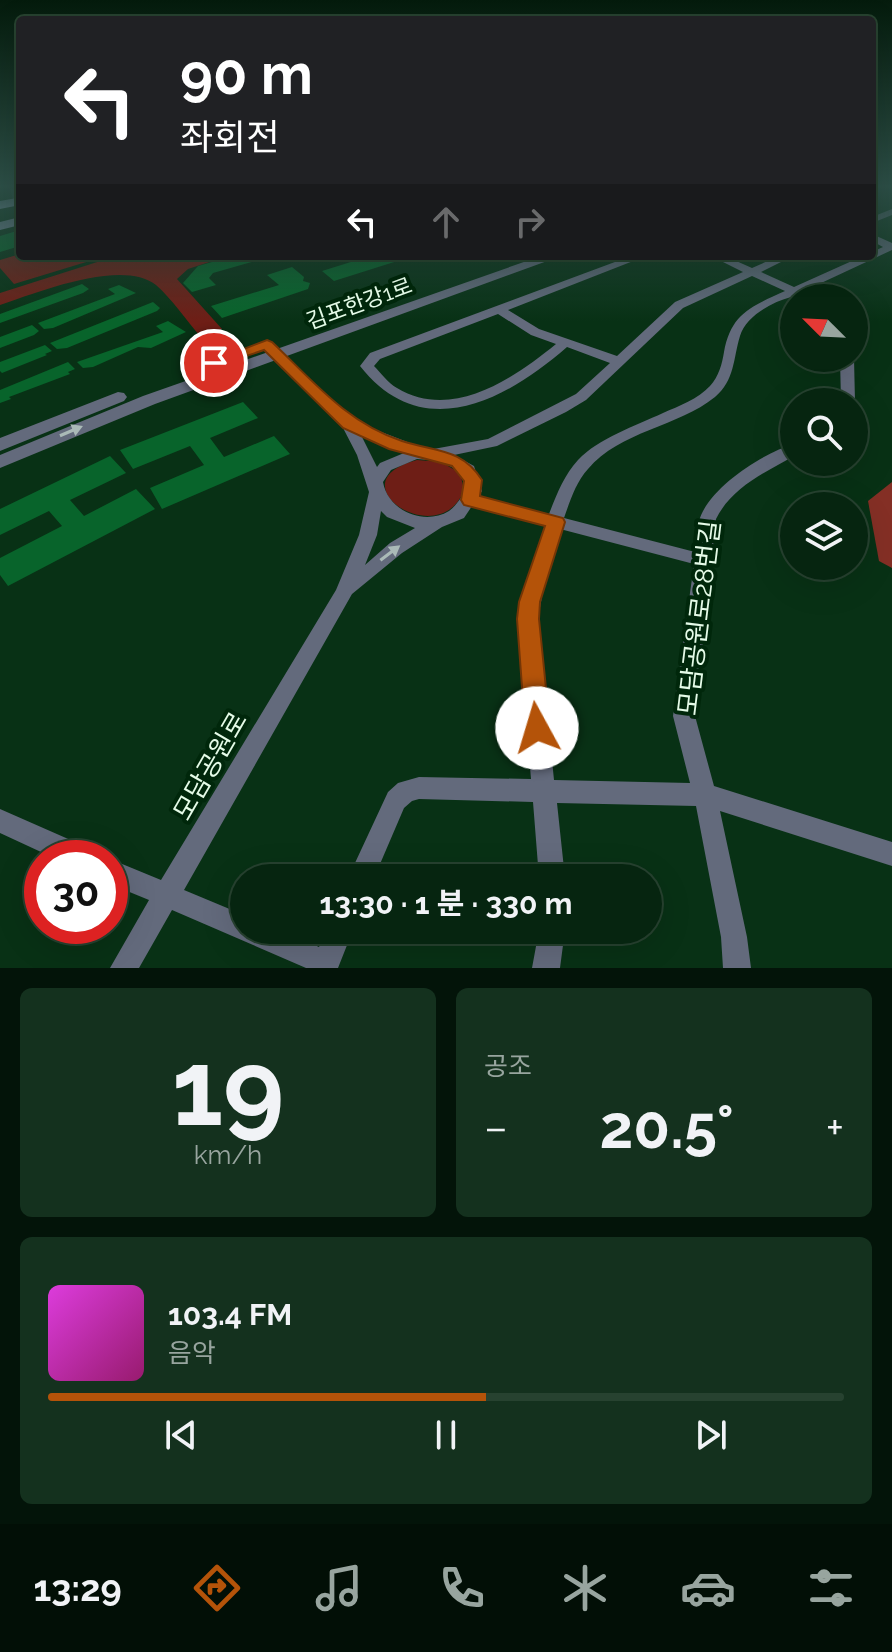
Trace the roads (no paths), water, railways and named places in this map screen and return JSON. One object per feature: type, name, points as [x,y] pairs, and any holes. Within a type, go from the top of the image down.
[{"type":"street","points":[[876,239],[891,247],[876,255]]},
{"type":"street","name":"김포한강1로","points":[[0,462],[272,350],[511,260]]},
{"type":"street","name":"김포한강1로","points":[[0,445],[135,390],[272,350],[542,260]]},
{"type":"street","points":[[564,343],[518,380],[466,403],[451,406],[420,403],[398,396],[367,366],[375,356],[631,260]]},
{"type":"street","points":[[724,260],[780,285]]},
{"type":"street","points":[[344,592],[368,535],[375,489],[389,464],[401,458],[492,443],[581,397],[679,305],[778,260]]},
{"type":"street","points":[[822,284],[867,260]]},
{"type":"street","points":[[551,864],[528,619],[530,602],[568,486],[583,463],[614,442],[714,390],[726,371],[739,321],[756,309],[780,302]]},
{"type":"street","points":[[500,310],[528,328],[620,362]]},
{"type":"street","points":[[272,350],[348,424],[365,455],[380,506],[406,520],[440,520]]},
{"type":"street","points":[[348,424],[427,454],[458,462],[473,480]]},
{"type":"street","points":[[344,592],[396,548],[464,509],[471,500],[478,461],[492,443]]},
{"type":"street","name":"모담공원로28번길","points":[[737,968],[727,898],[684,716],[708,519],[722,493],[780,458]]},
{"type":"street","points":[[471,500],[702,560]]},
{"type":"street","name":"모담공원로","points":[[124,968],[344,592]]},
{"type":"street","points":[[367,864],[396,800],[406,791],[419,788],[705,795],[892,854]]},
{"type":"street","points":[[0,821],[42,840]]},
{"type":"street","points":[[128,879],[230,922]]},
{"type":"street","points":[[279,944],[325,965],[334,944]]},
{"type":"street","points":[[546,968],[550,944]]}]
